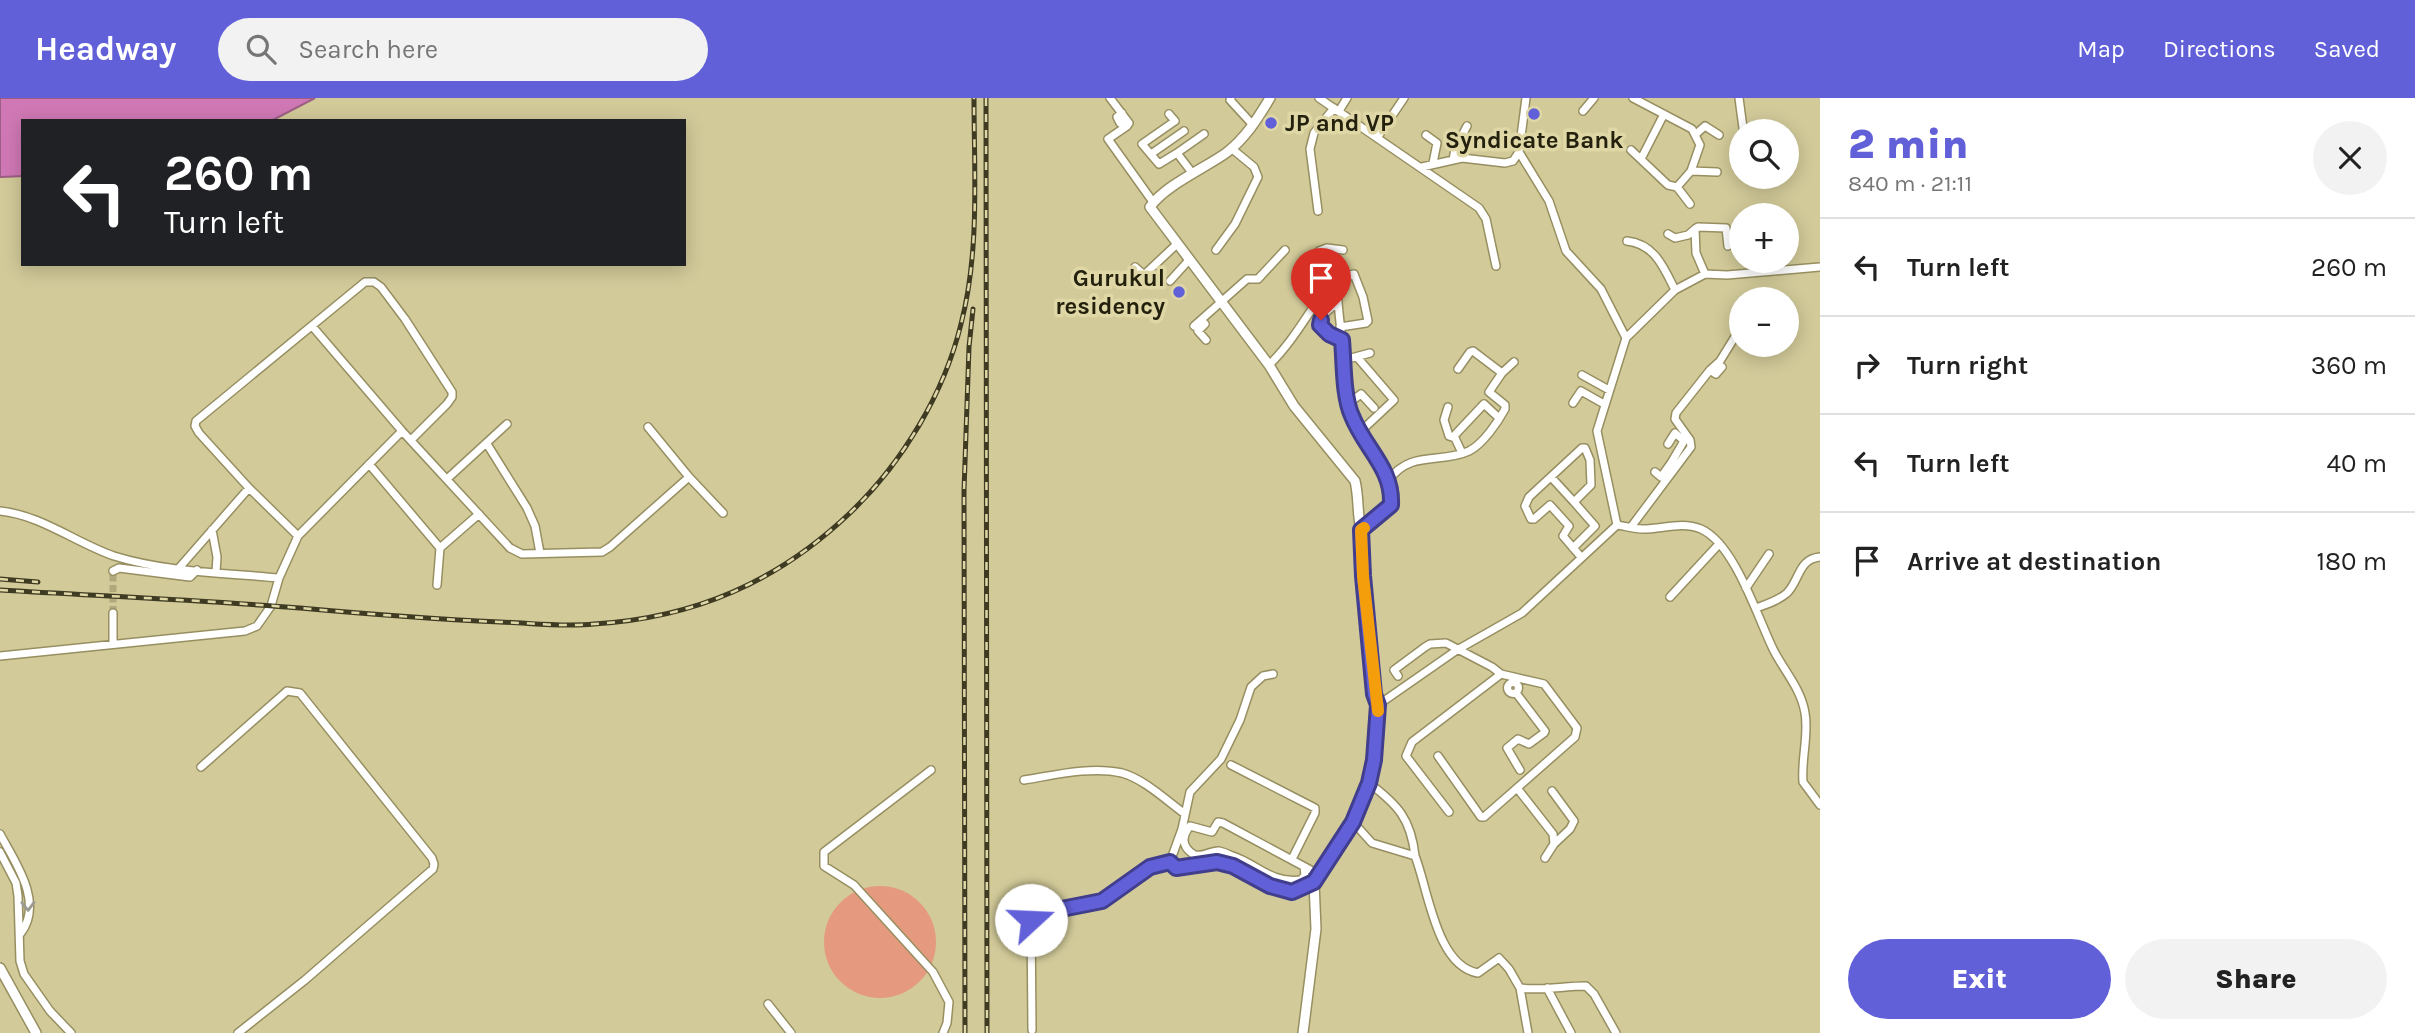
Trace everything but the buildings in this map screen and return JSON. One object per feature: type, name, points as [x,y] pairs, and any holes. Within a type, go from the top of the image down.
[{"type":"street","points":[[1104,98],[1110,98],[1128,126],[1106,136],[1153,202]]},
{"type":"street","points":[[1231,98],[1253,124]]},
{"type":"street","points":[[1170,862],[1176,868],[1217,862],[1233,866],[1270,886],[1292,892],[1316,878],[1353,822],[1369,783],[1377,734],[1378,705],[1374,694],[1355,481],[1294,406],[1269,365],[1150,207],[1153,202],[1231,148],[1253,124],[1270,98]]},
{"type":"street","points":[[1319,98],[1479,208],[1486,219],[1496,266]]},
{"type":"street","points":[[1318,211],[1311,139],[1347,98]]},
{"type":"street","points":[[1377,138],[1405,98]]},
{"type":"street","points":[[1422,167],[1453,160],[1475,159],[1510,163],[1519,152],[1526,98]]},
{"type":"street","points":[[1583,111],[1594,98]]},
{"type":"street","points":[[1633,98],[1692,129],[1696,134],[1700,145],[1677,187]]},
{"type":"street","points":[[1739,98],[1742,119]]},
{"type":"street","points":[[1169,114],[1193,142]]},
{"type":"street","points":[[1641,159],[1664,114]]},
{"type":"street","points":[[1175,121],[1143,142],[1161,164],[1204,134]]},
{"type":"street","points":[[1453,160],[1454,149],[1467,126]]},
{"type":"street","points":[[1696,134],[1705,126],[1719,135]]},
{"type":"street","points":[[1151,154],[1184,131]]},
{"type":"street","points":[[1426,135],[1437,142],[1433,163]]},
{"type":"street","points":[[1216,250],[1235,225],[1258,177],[1254,167],[1231,148]]},
{"type":"street","points":[[1632,150],[1668,185],[1677,187],[1690,204]]},
{"type":"street","points":[[1519,152],[1549,201],[1566,251],[1601,289],[1626,338]]},
{"type":"street","points":[[1177,153],[1193,174]]},
{"type":"street","points":[[1690,164],[1717,172]]},
{"type":"street","points":[[1668,234],[1675,238],[1698,227],[1726,228],[1728,246]]},
{"type":"street","points":[[1695,229],[1696,253],[1705,274]]},
{"type":"street","points":[[1627,241],[1641,245],[1659,259],[1675,290]]},
{"type":"street","points":[[1135,267],[1145,274],[1177,244]]},
{"type":"street","points":[[1327,248],[1331,282]]},
{"type":"street","points":[[1310,264],[1319,251],[1327,248],[1343,250]]},
{"type":"street","points":[[1206,340],[1198,331],[1199,325],[1247,279],[1258,279],[1285,250]]},
{"type":"street","points":[[1170,281],[1189,260]]},
{"type":"street","points":[[1617,525],[1613,495],[1597,431],[1600,402],[1626,338],[1675,290],[1705,274],[1727,275],[1820,268]]},
{"type":"street","points":[[1269,365],[1286,346],[1331,282],[1346,273]]},
{"type":"street","points":[[1340,327],[1368,321],[1354,274],[1338,288],[1340,327],[1350,414],[1389,480],[1391,505],[1361,530]]},
{"type":"street","points":[[298,536],[199,433],[195,426],[196,421],[365,282],[374,282],[380,287],[405,319],[452,392],[447,404],[411,440]]},
{"type":"street","points":[[1338,302],[1324,314],[1320,325],[1329,334],[1342,340]]},
{"type":"street","points":[[312,326],[402,431],[510,548],[522,554],[602,552],[689,477]]},
{"type":"street","points":[[1655,472],[1661,476],[1677,455],[1691,447],[1690,440],[1675,419],[1676,413],[1713,372],[1729,346]]},
{"type":"street","points":[[1458,369],[1473,351],[1502,373]]},
{"type":"street","points":[[1344,360],[1370,353]]},
{"type":"street","points":[[1357,357],[1394,400],[1360,432]]},
{"type":"street","points":[[1389,480],[1403,465],[1462,453],[1476,447],[1506,407],[1489,392],[1502,373],[1514,362]]},
{"type":"street","points":[[1710,382],[1713,372],[1723,367]]},
{"type":"street","points":[[1582,375],[1606,388]]},
{"type":"street","points":[[1573,402],[1580,391],[1600,402]]},
{"type":"street","points":[[1349,402],[1361,394],[1374,408]]},
{"type":"street","points":[[1453,437],[1484,404],[1499,418]]},
{"type":"street","points":[[1448,407],[1445,424],[1449,436],[1453,437],[1462,453]]},
{"type":"street","points":[[447,479],[507,424]]},
{"type":"street","points":[[648,427],[723,513]]},
{"type":"street","points":[[0,656],[245,631],[257,626],[271,606],[279,578],[298,536],[402,431]]},
{"type":"street","points":[[486,444],[527,508],[535,526],[540,554]]},
{"type":"street","points":[[1574,502],[1591,485],[1590,460],[1585,448],[1529,497],[1525,506],[1531,519],[1534,519],[1550,505],[1569,526],[1563,536],[1581,557]]},
{"type":"street","points":[[1630,527],[1677,455]]},
{"type":"street","points":[[369,464],[439,548],[437,585]]},
{"type":"street","points":[[1551,477],[1604,537]]},
{"type":"street","points":[[179,568],[249,488]]},
{"type":"street","points":[[0,510],[46,525],[117,556],[179,568],[279,578]]},
{"type":"street","points":[[439,548],[480,514]]},
{"type":"street","points":[[1617,525],[1641,529],[1684,524],[1714,537],[1746,588],[1774,651],[1796,686],[1803,703],[1806,723],[1803,782],[1820,805]]},
{"type":"street","points":[[1378,705],[1457,650],[1522,613],[1617,525]]},
{"type":"street","points":[[1573,548],[1595,526]]},
{"type":"street","points":[[212,530],[217,557],[216,572]]},
{"type":"street","points":[[1670,597],[1719,544]]},
{"type":"street","points":[[1746,588],[1769,554]]},
{"type":"street","points":[[1756,608],[1786,594],[1793,586],[1802,566],[1811,559],[1820,557]]},
{"type":"street","points":[[113,571],[118,568],[190,576],[197,570]]},
{"type":"street","points":[[113,613],[113,644]]},
{"type":"street","points":[[1398,676],[1394,670],[1430,645],[1446,643],[1492,667],[1518,685],[1516,693],[1545,731],[1529,744],[1518,739],[1507,748],[1520,770]]},
{"type":"street","points":[[1170,862],[1190,792],[1221,760],[1240,720],[1251,687],[1263,676],[1273,674]]},
{"type":"street","points":[[1438,756],[1481,817],[1484,817],[1575,737],[1577,728],[1544,684],[1506,678],[1412,742],[1406,755],[1450,812]]},
{"type":"street","points":[[201,766],[288,691],[300,693],[432,858],[434,864],[433,869],[305,980],[238,1033]]},
{"type":"street","points":[[1231,765],[1315,808],[1292,859]]},
{"type":"street","points":[[931,770],[824,852],[824,866],[854,886],[933,972],[949,1002],[943,1033]]},
{"type":"street","points":[[1024,779],[1088,771],[1122,773],[1154,791],[1185,814]]},
{"type":"street","points":[[1369,783],[1391,800],[1408,821],[1434,921],[1455,959],[1471,972],[1478,973],[1499,958],[1520,988],[1528,1033]]},
{"type":"street","points":[[1517,788],[1553,834],[1554,844]]},
{"type":"street","points":[[1545,858],[1574,821],[1552,791]]},
{"type":"street","points":[[1303,1033],[1316,929],[1316,878],[1304,867],[1292,859],[1223,823],[1219,822],[1209,833],[1190,826],[1183,840],[1195,855],[1219,851],[1236,856],[1276,879],[1288,882],[1301,880],[1305,875],[1304,867]]},
{"type":"street","points":[[1353,822],[1372,843],[1415,856]]},
{"type":"street","points":[[0,834],[19,869],[30,903],[26,926],[21,933]]},
{"type":"street","points":[[0,852],[16,883],[19,896],[20,961],[24,974],[50,1011],[71,1033]]},
{"type":"street","points":[[1032,1030],[1031,915],[1102,901],[1150,867],[1170,862]]},
{"type":"street","points":[[0,968],[36,1033]]},
{"type":"street","points":[[1520,988],[1535,990],[1586,986],[1594,994],[1616,1033]]},
{"type":"street","points":[[1548,988],[1571,1033]]},
{"type":"street","points":[[768,1004],[791,1033]]},
{"type":"shaded area","points":[[0,98],[315,98],[275,119],[21,119],[21,176],[0,177]]},
{"type":"shaded area","points":[[880,886],[901,890],[919,903],[932,921],[936,942],[932,963],[919,981],[901,994],[880,998],[859,994],[841,981],[828,963],[824,942],[828,921],[841,903],[859,890]]},
{"type":"tunnel","points":[[113,571],[113,613]]},
{"type":"railway","points":[[0,590],[571,625],[666,614],[733,592],[764,577],[823,537],[870,493],[919,426],[944,376],[961,324],[971,268],[975,212],[974,98]]},
{"type":"railway","points":[[986,98],[987,1033]]},
{"type":"railway","points":[[965,1033],[964,491],[969,347],[973,309]]},
{"type":"railway","points":[[0,579],[38,582]]},
{"type":"slow traffic","points":[[1364,528],[1361,530],[1363,576],[1378,711]]},
{"type":"place","name":"Syndicate Bank","points":[[1534,114]]},
{"type":"place","name":"JP and VP","points":[[1271,123]]},
{"type":"place","name":"Gurukul residency","points":[[1179,292]]},
{"type":"route","points":[[1031,920],[1031,915],[1102,901],[1150,867],[1170,862],[1176,868],[1217,862],[1233,866],[1270,886],[1292,892],[1314,882],[1353,822],[1369,783],[1378,720],[1363,576],[1361,530],[1391,505],[1391,500],[1387,474],[1362,438],[1350,414],[1342,340],[1324,330],[1320,325],[1321,320]]}]
